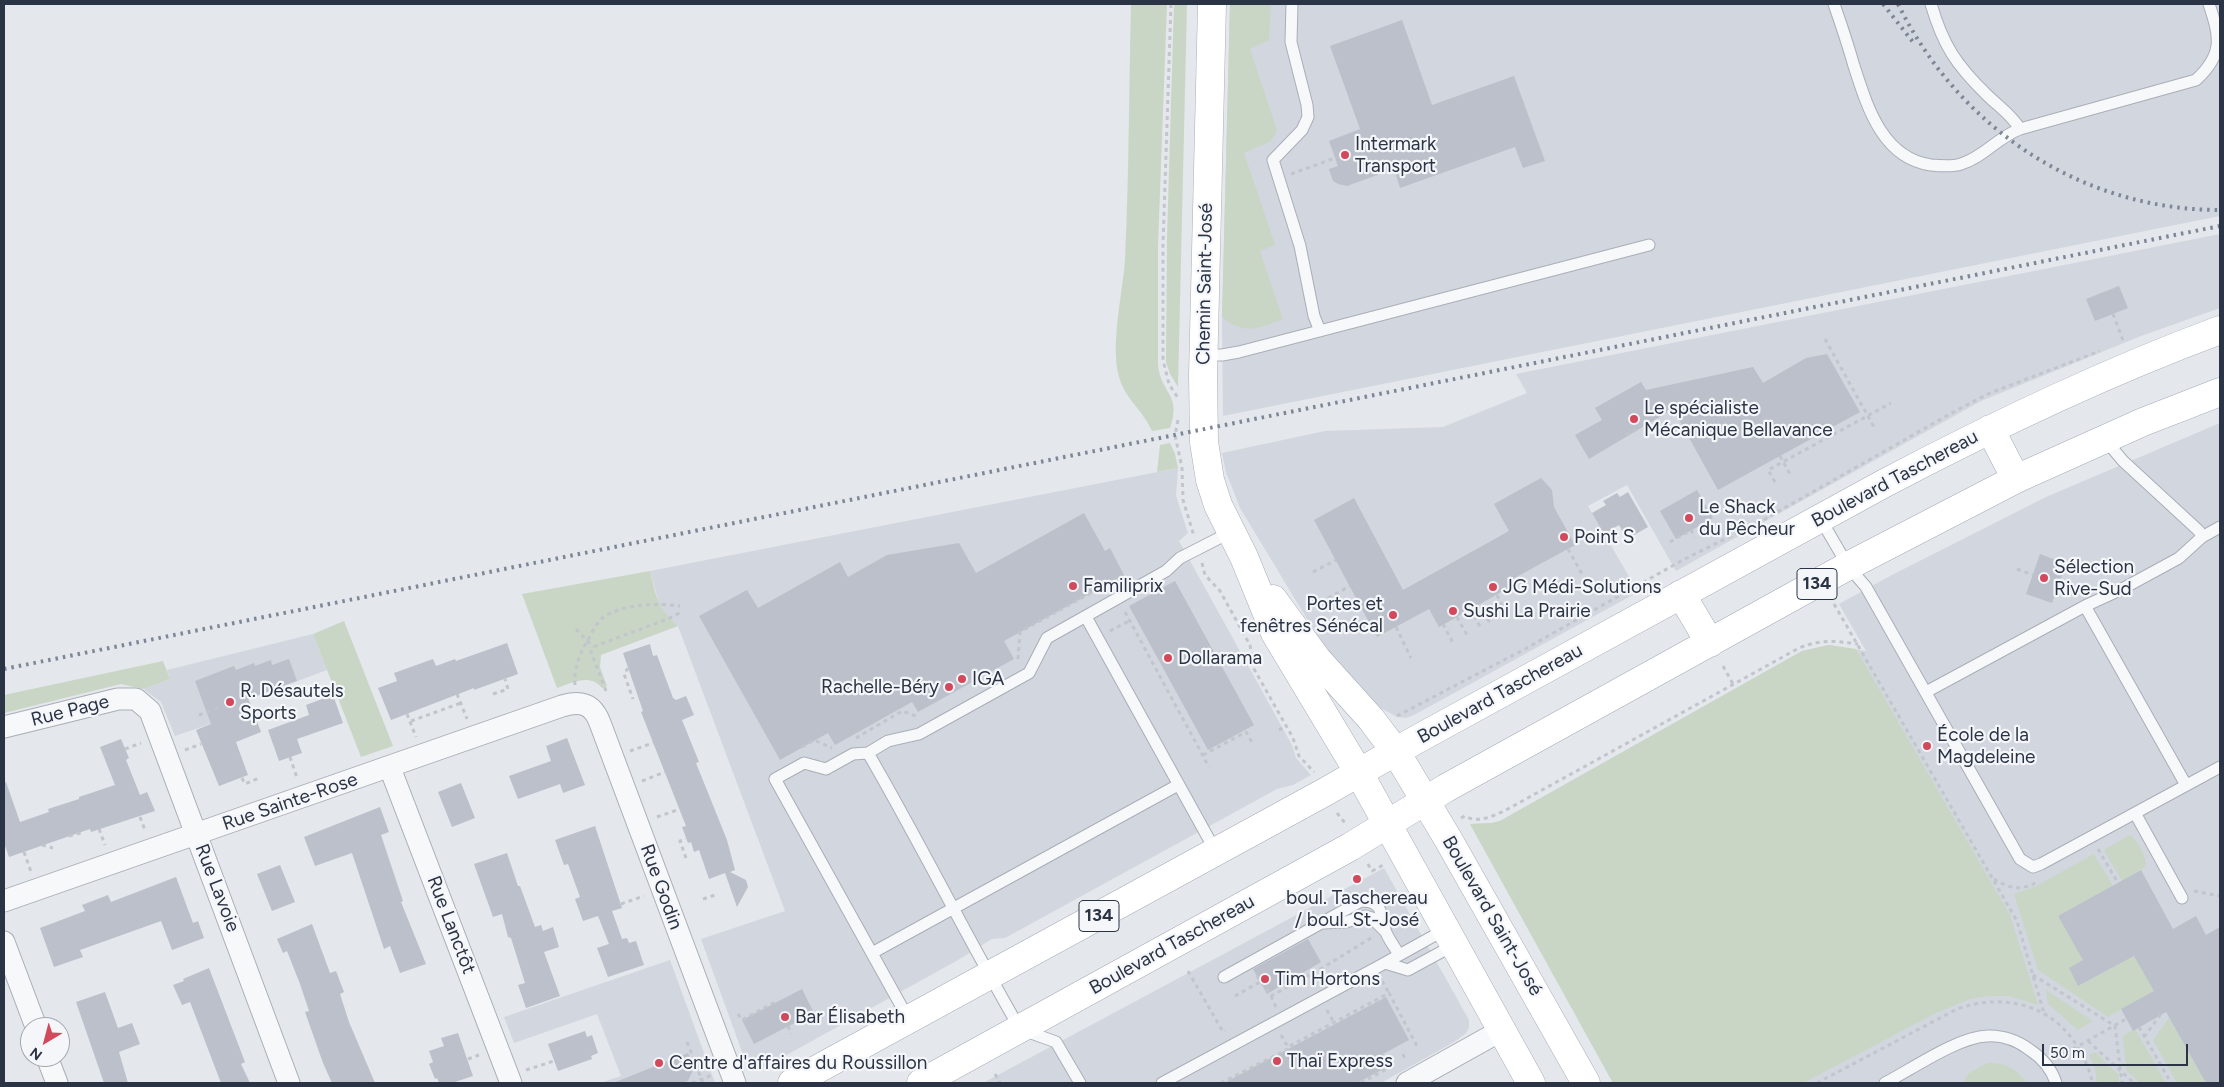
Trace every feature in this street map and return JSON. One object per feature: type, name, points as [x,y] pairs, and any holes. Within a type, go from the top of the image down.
[{"type":"main road","name":"Chemin Saint-José","points":[[1212,4],[1203,355],[1203,419],[1207,467],[1218,505],[1244,557],[1275,633],[1359,773]]},
{"type":"main road","name":"Boulevard Taschereau","points":[[792,1083],[1216,852],[1820,518],[1990,429],[2067,392],[2220,330]]},
{"type":"main road","name":"Boulevard Taschereau","points":[[922,1083],[1350,847],[1426,800],[1716,654],[1848,566],[2016,479],[2108,437],[2220,392]]},
{"type":"main road","points":[[1990,429],[2016,479]]},
{"type":"main road","name":"Chemin Saint-José","points":[[1244,557],[1317,659],[1371,719],[1396,752]]},
{"type":"main road","points":[[1681,594],[1716,654]]},
{"type":"main road","name":"Boulevard Saint-José","points":[[1396,752],[1426,800],[1586,1083]]},
{"type":"main road","points":[[1359,773],[1531,1083]]},
{"type":"street","name":"Rue Page","points":[[4,727],[118,699],[136,699]]},
{"type":"street","name":"Rue Lavoie","points":[[136,699],[144,704],[154,718],[289,1083]]},
{"type":"street","name":"Rue Sainte-Rose","points":[[4,902],[562,706],[576,703]]},
{"type":"street","name":"Rue Godin","points":[[576,703],[590,706],[598,718],[735,1083]]},
{"type":"street","name":"Rue Lanctôt","points":[[390,768],[517,1077]]},
{"type":"street","points":[[4,942],[32,1017]]},
{"type":"street","points":[[1402,1080],[1502,1030]]},
{"type":"street","points":[[51,1067],[57,1083]]},
{"type":"lane","points":[[1292,4],[1291,42],[1307,105],[1308,117],[1302,130],[1273,160],[1300,246],[1314,316],[1320,331]]},
{"type":"lane","points":[[1834,4],[1873,117],[1886,138],[1900,153],[1921,164],[1940,166],[1959,164],[1974,159],[2003,135],[2020,128],[2196,80],[2208,70],[2216,52],[2218,34],[2209,4]]},
{"type":"lane","points":[[1932,4],[1944,43],[1988,96],[2013,118],[2020,128]]},
{"type":"lane","points":[[1203,355],[1229,355],[1649,245]]},
{"type":"lane","points":[[2108,437],[2118,455],[2202,537]]},
{"type":"lane","points":[[1820,518],[1848,566],[1866,587],[2018,855],[2026,864],[2033,867],[2041,864],[2220,767]]},
{"type":"lane","points":[[1926,692],[2085,606],[2122,589],[2179,558],[2202,537],[2220,527]]},
{"type":"lane","points":[[909,1020],[775,779],[804,763],[826,768],[853,754],[868,753],[893,739],[918,734],[1029,673],[1047,638],[1166,571],[1180,558],[1231,532]]},
{"type":"lane","points":[[2085,606],[2186,785]]},
{"type":"lane","points":[[1086,617],[1216,852]]},
{"type":"lane","points":[[868,753],[946,893],[952,909],[1020,1029],[1056,1042],[1080,1083]]},
{"type":"lane","points":[[872,953],[1178,785]]},
{"type":"lane","points":[[2136,813],[2182,898]]},
{"type":"lane","points":[[1224,977],[1354,903],[1367,901],[1382,911],[1381,933],[1399,955]]},
{"type":"lane","points":[[1162,1083],[1399,955],[1450,937]]},
{"type":"lane","points":[[1385,963],[1408,970],[1450,937]]},
{"type":"lane","points":[[1885,1083],[1956,1045],[1987,1036],[2002,1037],[2020,1043],[2038,1055],[2056,1083]]},
{"type":"path","points":[[1170,4],[1163,244],[1163,360],[1169,384],[1178,396],[1178,405]]},
{"type":"path","points":[[1279,179],[1335,158]]},
{"type":"path","points":[[2113,314],[2124,343]]},
{"type":"path","points":[[1826,339],[1874,427]]},
{"type":"path","points":[[1775,482],[1768,470],[1891,403]]},
{"type":"path","points":[[1178,414],[1175,435],[1182,468],[1183,500],[1191,527]]},
{"type":"path","points":[[1626,435],[1636,430]]},
{"type":"path","points":[[1780,456],[1790,474]]},
{"type":"path","points":[[1611,530],[1615,536],[1622,530]]},
{"type":"path","points":[[1670,542],[1691,530],[1695,537]]},
{"type":"path","points":[[1568,549],[1582,574]]},
{"type":"path","points":[[1314,572],[1336,560]]},
{"type":"path","points":[[1202,564],[1205,575],[1220,591],[1250,645],[1254,669],[1286,726],[1299,756],[1313,771]]},
{"type":"path","points":[[2017,569],[2033,575]]},
{"type":"path","points":[[1018,662],[1020,632],[1109,584]]},
{"type":"path","points":[[1328,598],[1350,586]]},
{"type":"path","points":[[1497,595],[1506,614]]},
{"type":"path","points":[[575,681],[576,664],[599,621],[614,612],[659,603],[680,606]]},
{"type":"path","points":[[1834,604],[2017,921],[2044,1013]]},
{"type":"path","points":[[1479,605],[1490,623]]},
{"type":"path","points":[[1122,607],[1209,767]]},
{"type":"path","points":[[1470,609],[1481,628]]},
{"type":"path","points":[[593,647],[670,618],[683,611]]},
{"type":"path","points":[[1457,617],[1467,635]]},
{"type":"path","points":[[1346,630],[1367,619]]},
{"type":"path","points":[[1098,637],[1129,621]]},
{"type":"path","points":[[1443,624],[1453,643]]},
{"type":"path","points":[[1396,627],[1412,658]]},
{"type":"path","points":[[576,629],[586,643],[593,647]]},
{"type":"path","points":[[1465,816],[1478,820],[1506,810],[1799,648],[1825,640],[1858,644]]},
{"type":"path","points":[[593,647],[591,652],[606,691]]},
{"type":"path","points":[[1716,654],[1733,684]]},
{"type":"path","points":[[1154,665],[1160,662]]},
{"type":"path","points":[[628,668],[624,674],[633,699]]},
{"type":"path","points":[[493,694],[508,689],[505,679]]},
{"type":"path","points":[[411,721],[461,703]]},
{"type":"path","points":[[199,715],[220,707]]},
{"type":"path","points":[[850,741],[902,712],[918,717],[926,712]]},
{"type":"path","points":[[1279,730],[1286,726]]},
{"type":"path","points":[[1202,755],[1246,732],[1253,744]]},
{"type":"path","points":[[797,750],[814,740],[835,749]]},
{"type":"path","points":[[1198,746],[1204,742]]},
{"type":"path","points":[[628,752],[653,743]]},
{"type":"path","points":[[182,751],[201,744]]},
{"type":"path","points":[[639,782],[665,772]]},
{"type":"path","points":[[242,778],[245,784],[260,778]]},
{"type":"path","points":[[653,819],[680,809]]},
{"type":"path","points":[[69,836],[81,833]]},
{"type":"path","points":[[686,839],[680,841],[686,858]]},
{"type":"path","points":[[42,845],[53,848]]},
{"type":"path","points":[[2098,849],[2118,883]]},
{"type":"path","points":[[1372,871],[1384,865]]},
{"type":"path","points":[[2182,898],[2196,891],[2220,896]]},
{"type":"path","points":[[621,904],[648,894]]},
{"type":"path","points":[[704,899],[715,895]]},
{"type":"path","points":[[1271,996],[1381,933]]},
{"type":"path","points":[[1253,969],[1278,1009]]},
{"type":"path","points":[[1188,971],[1223,1032],[1230,1028]]},
{"type":"path","points":[[2033,974],[2116,1026]]},
{"type":"path","points":[[1382,981],[1417,1046]]},
{"type":"path","points":[[1235,996],[1260,982]]},
{"type":"path","points":[[1221,1083],[1389,993]]},
{"type":"path","points":[[738,1014],[742,1020],[777,1001]]},
{"type":"path","points":[[2144,1037],[2162,1014]]},
{"type":"path","points":[[2046,1065],[2126,1019]]},
{"type":"path","points":[[788,1026],[791,1034]]},
{"type":"path","points":[[2116,1026],[2122,1083]]},
{"type":"path","points":[[2139,1027],[2171,1083]]},
{"type":"path","points":[[1280,1032],[1288,1048]]},
{"type":"path","points":[[2088,1041],[2134,1083]]},
{"type":"path","points":[[687,1042],[703,1081]]},
{"type":"path","points":[[468,1060],[482,1054]]},
{"type":"path","points":[[1361,1083],[1405,1059],[1403,1054]]},
{"type":"path","points":[[517,1077],[554,1061]]},
{"type":"path","points":[[1392,1066],[1402,1080]]},
{"type":"path","points":[[692,1083],[703,1081],[715,1074]]},
{"type":"path","points":[[995,1074],[1000,1083]]},
{"type":"shaded area","points":[[1230,4],[2220,4],[2220,216],[1223,416],[1222,317]]},
{"type":"shaded area","points":[[2220,234],[2220,308],[2141,336],[1981,401],[1676,571],[1627,485],[1588,506],[1638,592],[1406,718],[1397,717],[1379,707],[1340,668],[1327,652],[1240,508],[1226,472],[1222,453],[1325,431],[1443,427],[1527,393],[1516,374]]},
{"type":"shaded area","name":"École de la Magdeleine","points":[[2220,423],[2220,1083],[1613,1083],[1470,824],[1500,821],[1802,651],[1829,645],[1866,651],[1839,604],[2046,497]]},
{"type":"shaded area","points":[[1178,468],[1176,496],[1188,533],[1179,541],[1292,745],[1296,758],[1311,775],[1293,785],[1277,789],[1005,938],[992,939],[958,960],[765,1067],[757,1069],[751,1066],[745,1060],[701,939],[785,911],[678,626],[665,615],[659,603],[650,571]]},
{"type":"shaded area","points":[[313,634],[327,670],[249,699],[261,732],[239,740],[230,717],[175,736],[161,702],[143,689],[170,679],[167,670]]},
{"type":"shaded area","points":[[1384,868],[1469,1020],[1469,1028],[1465,1034],[1454,1042],[1381,1083],[983,1083]]},
{"type":"shaded area","points":[[670,960],[715,1083],[600,1083],[621,1076],[597,1014],[514,1043],[504,1017]]},
{"type":"green space","points":[[1131,4],[1167,4],[1158,246],[1158,365],[1160,375],[1174,408],[1170,428],[1152,431],[1123,387],[1117,367],[1116,352],[1125,259]]},
{"type":"green space","points":[[1174,4],[1187,4],[1178,387],[1170,374],[1166,362],[1167,237]]},
{"type":"green space","points":[[1230,4],[1271,4],[1269,40],[1250,49],[1277,130],[1271,141],[1244,153],[1275,245],[1260,251],[1283,319],[1252,328],[1238,327],[1222,317]]},
{"type":"green space","points":[[1170,443],[1178,468],[1157,472],[1160,445]]},
{"type":"green space","points":[[650,571],[662,608],[678,626],[601,655],[600,667],[607,686],[602,688],[592,681],[581,680],[557,688],[522,594]]},
{"type":"green space","points":[[344,621],[393,746],[361,757],[313,634]]},
{"type":"green space","points":[[1829,645],[1856,649],[2010,915],[2038,1005],[2009,996],[1988,996],[1970,999],[1934,1014],[1803,1083],[1613,1083],[1470,824],[1500,821],[1802,651]]},
{"type":"green space","points":[[163,661],[170,679],[143,689],[121,684],[4,713],[4,695]]},
{"type":"green space","points":[[2130,835],[2141,849],[2146,866],[2122,881],[2104,850]]},
{"type":"green space","points":[[2094,854],[2113,886],[2058,916],[2072,941],[2099,926],[2110,945],[2069,969],[2079,986],[2134,956],[2158,989],[2108,1017],[2038,970],[2014,894],[2034,887]]},
{"type":"green space","points":[[2046,990],[2093,1021],[2078,1030],[2048,1004]]},
{"type":"green space","points":[[2169,1018],[2206,1083],[2177,1083],[2153,1040]]},
{"type":"green space","points":[[2135,1029],[2166,1083],[2140,1083],[2126,1070],[2123,1036]]},
{"type":"green space","points":[[2095,1052],[2118,1074],[2119,1083],[2097,1083],[2095,1068],[2089,1055]]},
{"type":"green space","points":[[1987,1063],[2010,1067],[2026,1083],[1963,1083],[1968,1074]]},
{"type":"building","points":[[1402,20],[1432,105],[1514,76],[1545,161],[1523,168],[1515,147],[1400,188],[1394,169],[1347,186],[1333,181],[1329,169],[1338,166],[1329,141],[1360,129],[1330,46]]},
{"type":"building","points":[[2119,286],[2128,308],[2095,321],[2086,299]]},
{"type":"building","points":[[1827,354],[1860,412],[1718,490],[1673,409],[1589,459],[1575,435],[1602,420],[1595,408],[1641,382],[1646,390],[1753,367],[1763,383],[1806,358]]},
{"type":"building","points":[[1541,478],[1552,490],[1554,507],[1575,545],[1509,581],[1512,586],[1439,627],[1429,609],[1377,637],[1314,520],[1354,498],[1403,590],[1509,531],[1494,504]]},
{"type":"building","points":[[1697,490],[1713,518],[1676,539],[1660,511]]},
{"type":"building","points":[[1628,492],[1648,527],[1627,539],[1619,525],[1604,534],[1592,513],[1606,505],[1603,501],[1617,493],[1620,497]]},
{"type":"building","points":[[1084,513],[1105,551],[1110,548],[1124,575],[1004,641],[1014,659],[918,712],[912,702],[835,745],[828,733],[780,760],[699,616],[747,590],[758,608],[840,562],[848,577],[887,555],[959,543],[976,573]]},
{"type":"building","points":[[2040,554],[2066,564],[2052,603],[2026,594]]},
{"type":"building","points":[[1175,581],[1254,725],[1208,750],[1129,606]]},
{"type":"building","points":[[507,643],[518,674],[474,690],[474,688],[391,720],[378,688],[397,681],[394,673],[433,659],[436,666],[455,659],[456,661]]},
{"type":"building","points":[[650,644],[653,656],[657,655],[673,698],[676,700],[686,696],[694,715],[682,720],[699,762],[696,763],[727,840],[735,870],[730,872],[746,880],[748,887],[737,907],[725,873],[709,879],[699,850],[694,852],[691,842],[688,843],[682,827],[686,826],[641,712],[643,711],[623,653]]},
{"type":"building","points":[[289,659],[297,681],[248,699],[261,732],[236,742],[248,775],[219,786],[196,730],[211,724],[195,681],[234,666],[236,670],[254,663],[255,666],[271,660],[272,665]]},
{"type":"building","points":[[333,695],[343,723],[297,739],[302,753],[279,761],[268,730],[309,715],[306,705]]},
{"type":"building","points":[[567,738],[585,785],[563,793],[560,784],[518,799],[509,776],[551,761],[546,746]]},
{"type":"building","points":[[121,739],[129,758],[126,760],[140,795],[147,792],[155,811],[91,832],[90,829],[9,857],[4,843],[4,783],[6,782],[20,822],[49,812],[48,809],[115,785],[100,747]]},
{"type":"building","points":[[461,783],[475,818],[452,827],[438,792]]},
{"type":"building","points":[[380,807],[389,832],[381,835],[403,901],[401,902],[426,964],[400,973],[390,946],[384,949],[352,853],[315,866],[304,837]]},
{"type":"building","points":[[595,826],[622,908],[612,911],[622,939],[627,938],[629,943],[636,941],[644,965],[608,977],[597,948],[609,944],[598,916],[583,921],[575,899],[580,897],[568,864],[564,865],[555,840]]},
{"type":"building","points":[[507,853],[535,927],[541,925],[543,931],[553,927],[559,947],[544,952],[560,996],[526,1008],[518,985],[525,983],[511,938],[508,937],[502,914],[493,917],[474,864]]},
{"type":"building","points":[[280,865],[295,902],[272,911],[257,874]]},
{"type":"building","points":[[2141,870],[2173,929],[2196,916],[2206,935],[2220,927],[2220,1083],[2206,1083],[2166,1012],[2133,1031],[2121,1009],[2154,991],[2134,956],[2078,986],[2069,968],[2083,960],[2058,916]]},
{"type":"building","points":[[176,877],[193,923],[198,921],[204,938],[172,950],[161,921],[80,950],[83,957],[54,967],[40,928],[85,911],[82,905],[108,895],[111,902]]},
{"type":"building","points":[[312,924],[330,973],[336,971],[344,992],[340,994],[349,1022],[375,1083],[332,1083],[323,1063],[305,1012],[309,1011],[300,984],[287,951],[283,953],[277,939]]},
{"type":"building","points":[[1308,939],[1321,962],[1267,994],[1253,969]]},
{"type":"building","points":[[209,968],[245,1062],[241,1064],[250,1083],[221,1083],[190,1002],[182,1005],[173,985]]},
{"type":"building","points":[[802,989],[814,1013],[754,1044],[742,1020]]},
{"type":"building","points":[[105,992],[118,1028],[132,1023],[140,1044],[119,1052],[128,1083],[104,1083],[76,1002]]},
{"type":"building","points":[[1386,997],[1409,1040],[1383,1054],[1389,1066],[1357,1083],[1224,1083]]},
{"type":"building","points":[[585,1031],[587,1037],[592,1035],[598,1053],[591,1056],[592,1059],[558,1071],[548,1044]]},
{"type":"building","points":[[458,1033],[473,1076],[452,1083],[439,1083],[437,1078],[435,1079],[429,1064],[433,1062],[429,1051],[444,1046],[441,1038]]},
{"type":"building","points":[[688,1053],[694,1068],[688,1081],[681,1083],[613,1083]]},
{"type":"railway","points":[[1883,4],[1913,42]]},
{"type":"railway","points":[[1898,4],[1924,48],[1955,89],[1990,124],[2030,154],[2073,178],[2120,195],[2169,206],[2220,210]]},
{"type":"railway","points":[[4,669],[2220,226]]},
{"type":"place","name":"Intermark Transport","points":[[1345,155]]},
{"type":"place","name":"Le spécialiste Mécanique Bellavance","points":[[1634,419]]},
{"type":"place","name":"Le Shack du Pêcheur","points":[[1689,518]]},
{"type":"place","name":"Point S","points":[[1564,537]]},
{"type":"place","name":"Sélection Rive-Sud","points":[[2044,578]]},
{"type":"place","name":"Familiprix","points":[[1073,586]]},
{"type":"place","name":"JG Médi-Solutions","points":[[1493,587]]},
{"type":"place","name":"Sushi La Prairie","points":[[1453,611]]},
{"type":"place","name":"Portes et fenêtres Sénécal","points":[[1393,615]]},
{"type":"place","name":"Dollarama","points":[[1168,658]]},
{"type":"place","name":"IGA","points":[[962,679]]},
{"type":"place","name":"Rachelle-Béry","points":[[949,687]]},
{"type":"place","name":"R. Désautels Sports","points":[[230,702]]},
{"type":"place","name":"École de la Magdeleine","points":[[1927,746]]},
{"type":"place","name":"boul. Taschereau / boul. St-José","points":[[1357,879]]},
{"type":"place","name":"Tim Hortons","points":[[1265,979]]},
{"type":"place","name":"Bar Élisabeth","points":[[785,1017]]},
{"type":"place","name":"Thaï Express","points":[[1277,1061]]},
{"type":"place","name":"Centre d'affaires du Roussillon","points":[[659,1063]]}]
